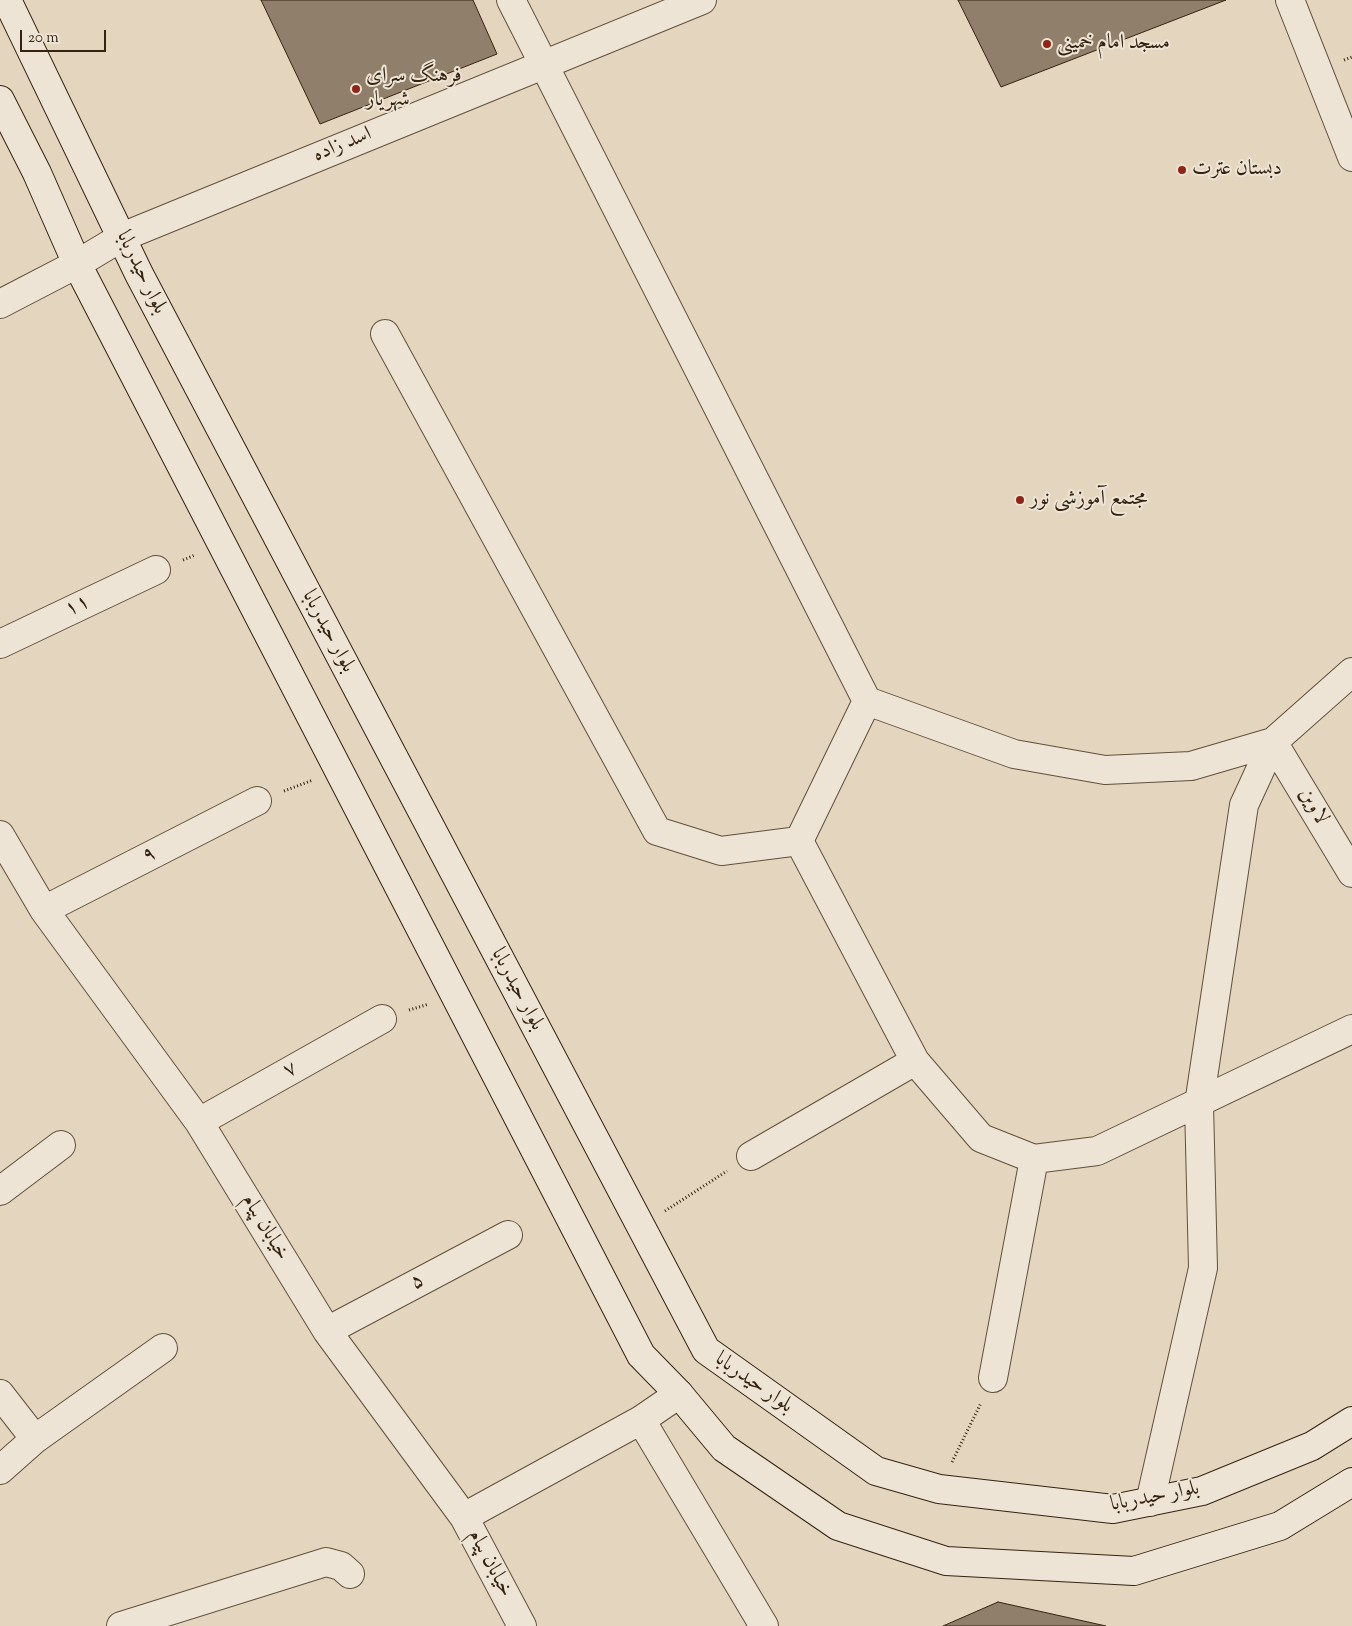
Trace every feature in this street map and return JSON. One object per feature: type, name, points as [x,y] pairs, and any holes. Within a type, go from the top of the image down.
[{"type":"street","name":"بلوار حیدربابا","points":[[7,0],[143,283],[706,1350],[876,1471],[939,1489],[1113,1510],[1202,1491],[1312,1446],[1352,1421]]},
{"type":"street","points":[[511,0],[867,701],[1014,754],[1105,770],[1190,766],[1273,742]]},
{"type":"street","name":"اسد زاده","points":[[0,304],[77,264],[122,237],[702,0]]},
{"type":"street","points":[[1290,0],[1352,157]]},
{"type":"street","points":[[0,100],[37,174],[77,264],[641,1355],[679,1394],[724,1448],[838,1526],[946,1560],[1134,1571],[1280,1526],[1352,1482]]},
{"type":"street","points":[[385,334],[657,831],[721,851],[798,841]]},
{"type":"street","name":"۱۱","points":[[0,644],[156,570]]},
{"type":"street","points":[[1150,1502],[1203,1268],[1199,1104],[1244,804],[1273,742],[1352,672]]},
{"type":"street","points":[[798,841],[867,701]]},
{"type":"street","name":"لاوین","points":[[1273,742],[1352,873]]},
{"type":"street","name":"۹","points":[[44,910],[257,801]]},
{"type":"street","name":"خیابان پیام","points":[[0,835],[44,910],[199,1122],[327,1331],[464,1517],[522,1626]]},
{"type":"street","points":[[798,841],[915,1060],[980,1138],[1034,1159],[1097,1151],[1199,1104],[1352,1028]]},
{"type":"street","name":"۷","points":[[199,1122],[382,1019]]},
{"type":"street","points":[[751,1156],[915,1060]]},
{"type":"street","points":[[0,1191],[61,1145]]},
{"type":"street","points":[[993,1378],[1034,1159]]},
{"type":"street","name":"۵","points":[[327,1331],[508,1235]]},
{"type":"street","points":[[0,1470],[35,1439],[163,1348]]},
{"type":"street","points":[[0,1394],[35,1439]]},
{"type":"street","points":[[464,1517],[641,1420],[679,1394]]},
{"type":"street","points":[[641,1420],[764,1626]]},
{"type":"street","points":[[121,1626],[326,1562],[341,1566],[350,1574]]},
{"type":"path","points":[[156,570],[222,545]]},
{"type":"path","points":[[257,801],[339,770]]},
{"type":"path","points":[[382,1019],[455,995]]},
{"type":"path","points":[[641,1226],[751,1156]]},
{"type":"path","points":[[939,1489],[993,1378]]},
{"type":"building","name":"فرهنگ سرای شهریار","points":[[261,0],[473,0],[497,54],[320,124]]},
{"type":"building","name":"مسجد امام خمینی","points":[[958,0],[1226,0],[1001,87]]},
{"type":"building","points":[[998,1602],[1106,1626],[943,1626]]},
{"type":"place","name":"مسجد امام خمینی","points":[[1047,44]]},
{"type":"place","name":"فرهنگ سرای شهریار","points":[[356,89]]},
{"type":"place","name":"دبستان عترت","points":[[1182,170]]},
{"type":"place","name":"مجتمع آموزشی نور","points":[[1020,500]]}]
